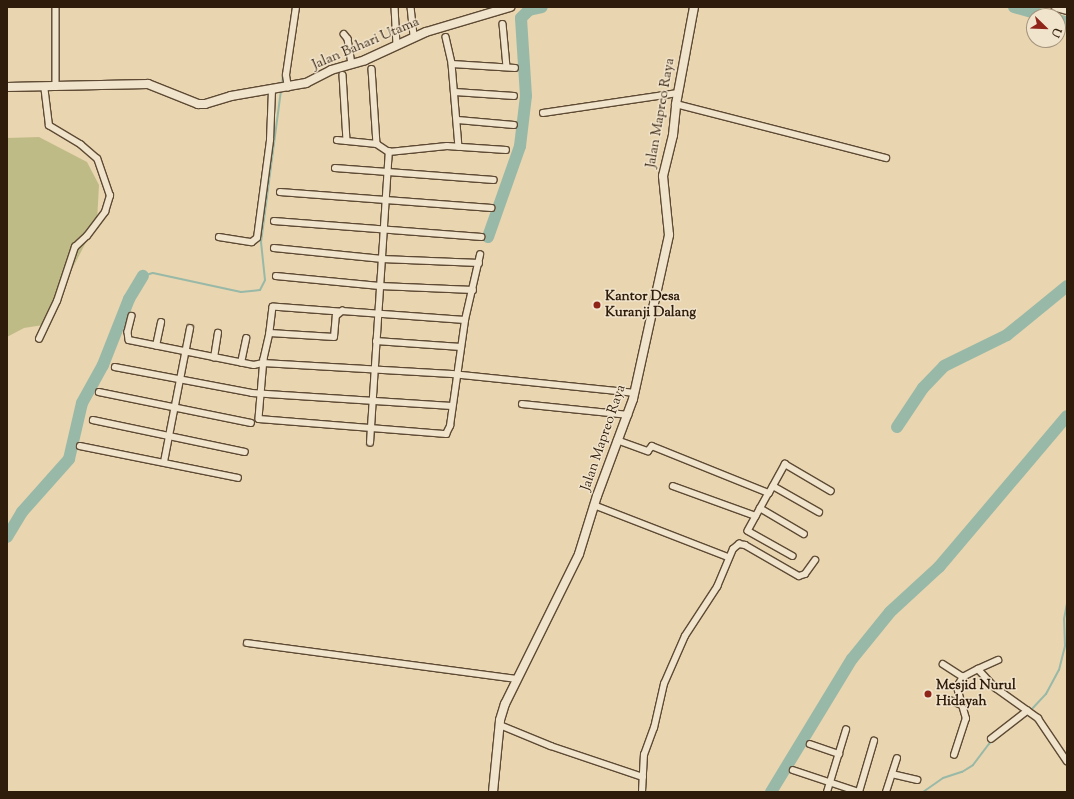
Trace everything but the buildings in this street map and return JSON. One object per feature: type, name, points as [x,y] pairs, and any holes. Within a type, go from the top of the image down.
[{"type":"street","points":[[56,7],[56,87]]},
{"type":"street","points":[[219,237],[252,242],[257,238],[270,140],[281,89],[286,75],[296,7]]},
{"type":"street","points":[[395,7],[397,46]]},
{"type":"street","points":[[411,7],[414,37]]},
{"type":"street","name":"Jalan Bahari Utama","points":[[7,87],[44,88],[148,84],[202,104],[231,96],[281,89],[352,64],[397,46],[414,37],[510,7]]},
{"type":"street","name":"Jalan Mapreo Raya","points":[[493,792],[503,710],[516,679],[566,582],[581,548],[594,505],[635,393],[669,236],[663,182],[673,136],[676,104],[694,7]]},
{"type":"street","points":[[1056,7],[1067,10]]},
{"type":"street","points":[[503,24],[507,67]]},
{"type":"street","points":[[344,34],[348,39],[352,64]]},
{"type":"street","points":[[446,37],[452,64],[458,120],[459,147]]},
{"type":"street","points":[[452,64],[515,68]]},
{"type":"street","points":[[372,69],[377,144]]},
{"type":"street","points":[[343,75],[347,141]]},
{"type":"street","points":[[39,338],[57,301],[75,247],[92,230],[110,201],[104,174],[98,159],[81,145],[48,126],[44,88]]},
{"type":"street","points":[[455,92],[514,96]]},
{"type":"street","points":[[542,112],[678,92]]},
{"type":"street","points":[[676,104],[886,158]]},
{"type":"street","points":[[458,120],[514,125]]},
{"type":"street","points":[[337,140],[377,144],[389,152],[459,147],[506,150]]},
{"type":"street","points":[[370,443],[389,152]]},
{"type":"street","points":[[336,168],[494,180]]},
{"type":"street","points":[[280,192],[491,208]]},
{"type":"street","points":[[274,221],[482,236]]},
{"type":"street","points":[[274,248],[382,259],[479,264]]},
{"type":"street","points":[[465,320],[273,307],[270,333],[263,363],[258,418],[261,420],[371,427],[446,434],[449,431],[465,320],[480,255]]},
{"type":"street","points":[[276,276],[380,286],[473,290]]},
{"type":"street","points":[[270,333],[334,337],[339,312]]},
{"type":"street","points":[[132,316],[128,332],[129,340],[242,363],[457,375],[635,393]]},
{"type":"street","points":[[156,346],[161,323]]},
{"type":"street","points":[[164,462],[190,328]]},
{"type":"street","points":[[214,358],[218,333]]},
{"type":"street","points":[[242,363],[246,339]]},
{"type":"street","points":[[376,341],[461,348]]},
{"type":"street","points":[[115,367],[181,380],[261,393],[373,399],[452,406]]},
{"type":"street","points":[[99,392],[251,423]]},
{"type":"street","points":[[522,404],[628,415]]},
{"type":"street","points":[[93,420],[245,452]]},
{"type":"street","points":[[617,440],[648,451],[652,446],[769,493]]},
{"type":"street","points":[[80,446],[238,478]]},
{"type":"street","points":[[793,556],[748,531],[785,464],[831,491]]},
{"type":"street","points":[[673,486],[756,516]]},
{"type":"street","points":[[773,486],[819,512]]},
{"type":"street","points":[[594,505],[728,557]]},
{"type":"street","points":[[760,508],[804,534]]},
{"type":"street","points":[[642,792],[644,755],[656,722],[664,684],[691,626],[717,587],[728,557],[736,545],[743,544],[799,576],[805,574],[815,560]]},
{"type":"street","points":[[246,643],[516,679]]},
{"type":"street","points":[[954,755],[965,728],[966,719],[957,687],[963,677],[998,660]]},
{"type":"street","points":[[943,664],[963,677]]},
{"type":"street","points":[[978,671],[1027,711],[1038,718],[1067,761]]},
{"type":"street","points":[[950,700],[962,706]]},
{"type":"street","points":[[991,739],[1027,711]]},
{"type":"street","points":[[500,725],[551,746],[643,777]]},
{"type":"street","points":[[827,792],[846,730]]},
{"type":"street","points":[[793,770],[859,792],[874,741]]},
{"type":"street","points":[[810,744],[839,754]]},
{"type":"street","points":[[886,792],[897,759]]},
{"type":"street","points":[[892,774],[917,780]]},
{"type":"shaded area","points":[[39,137],[87,162],[99,185],[97,221],[43,325],[24,328],[7,337],[7,138]]},
{"type":"waterway","points":[[289,38],[293,7]]},
{"type":"waterway","points":[[488,237],[520,146],[526,96],[521,18],[529,10],[542,7]]},
{"type":"waterway","points":[[1014,7],[1026,10]]},
{"type":"waterway","points":[[282,86],[283,74]]},
{"type":"waterway","points":[[143,276],[153,273],[241,292],[260,290],[265,280],[261,242],[281,90]]},
{"type":"waterway","points":[[7,537],[22,512],[69,459],[82,403],[103,365],[129,299],[143,276]]},
{"type":"waterway","points":[[897,427],[923,388],[944,366],[1007,335],[1067,286]]},
{"type":"waterway","points":[[771,792],[852,659],[890,612],[939,567],[1067,416]]},
{"type":"waterway","points":[[1031,710],[1046,694],[1059,670],[1065,646],[1064,619],[1067,603]]},
{"type":"waterway","points":[[923,792],[943,778],[962,772],[973,765],[989,744],[1028,714]]},
{"type":"place","name":"Kantor Desa Kuranji Dalang","points":[[597,305]]},
{"type":"place","name":"Mesjid Nurul Hidayah","points":[[928,694]]}]
